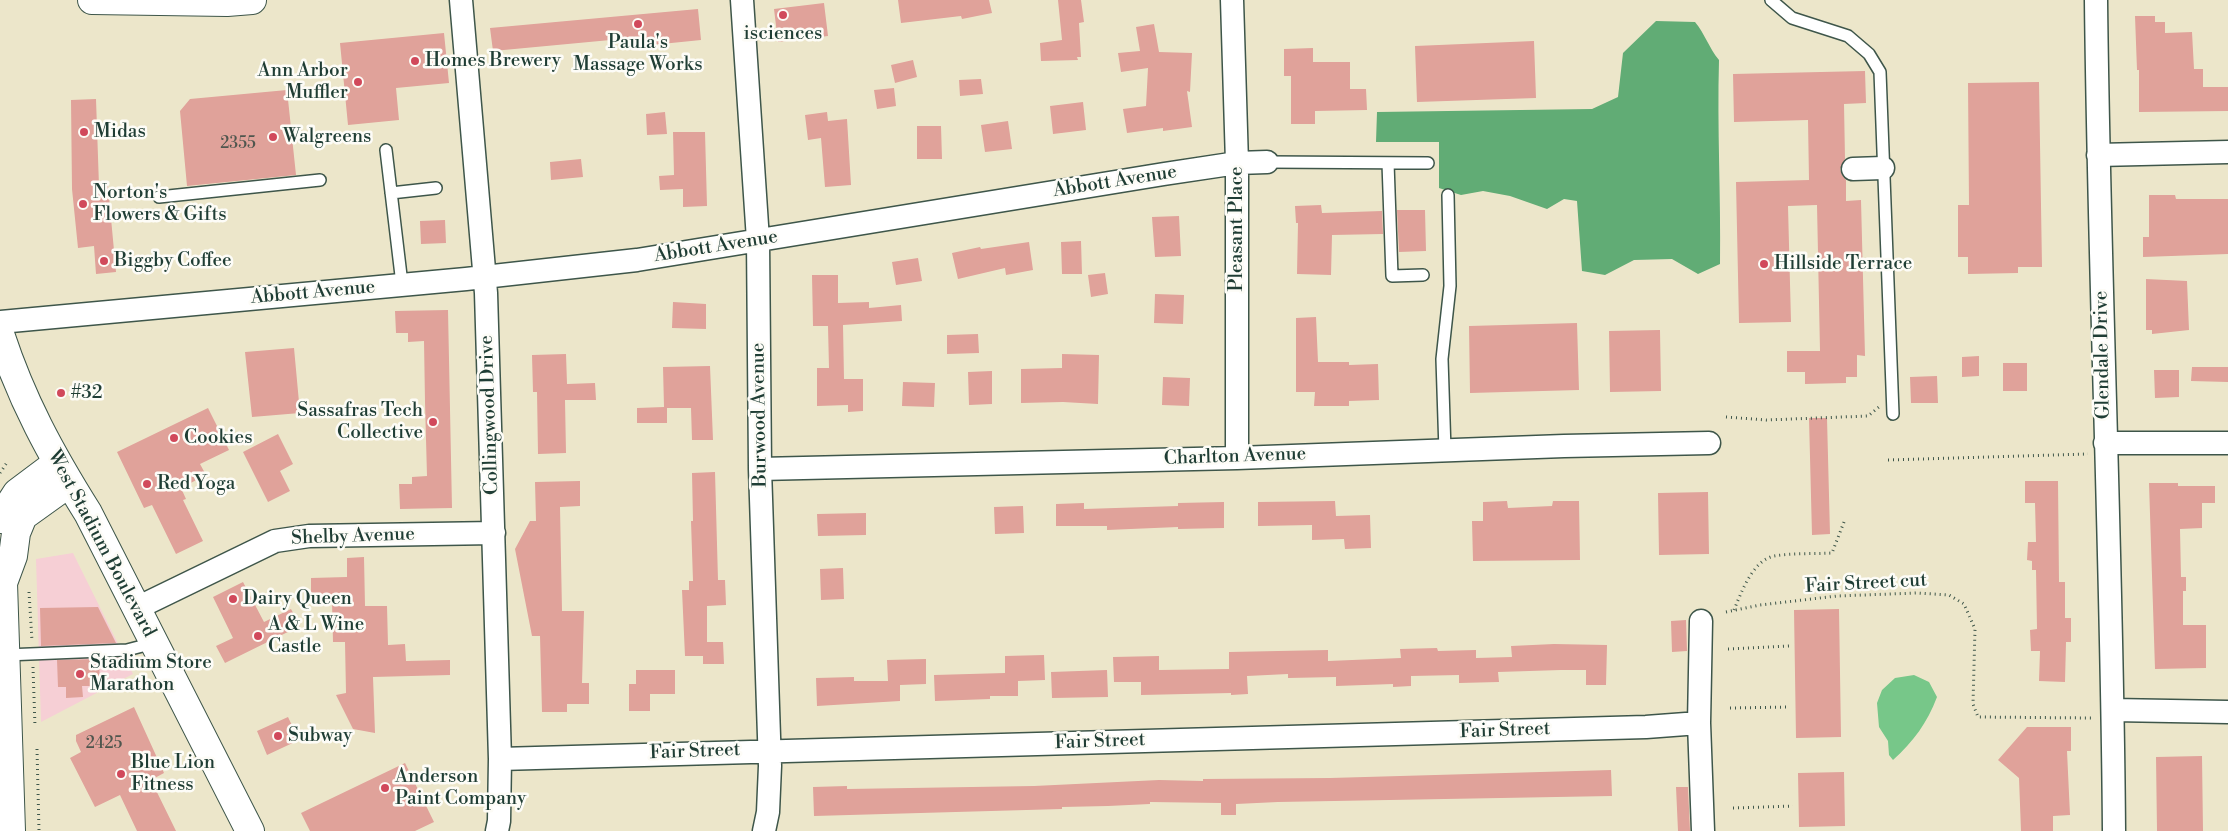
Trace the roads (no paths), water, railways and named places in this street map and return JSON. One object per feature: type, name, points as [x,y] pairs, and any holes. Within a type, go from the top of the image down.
[{"type":"main road","points":[[92,0],[227,2],[252,0]]},
{"type":"main road","name":"West Stadium Boulevard","points":[[0,334],[10,364],[32,416],[63,473],[88,513],[250,831]]},
{"type":"main road","points":[[0,519],[17,493],[63,473]]},
{"type":"main road","points":[[11,831],[5,748],[6,655],[1,578],[13,556],[16,533],[23,516],[63,473]]},
{"type":"street","name":"Collingwood Drive","points":[[461,0],[485,277],[500,759],[500,821],[497,831]]},
{"type":"street","name":"Burwood Avenue","points":[[742,0],[748,66],[758,240],[760,469],[770,750],[768,812],[764,831]]},
{"type":"street","name":"Pleasant Place","points":[[1232,0],[1237,163],[1237,458]]},
{"type":"street","name":"Glendale Drive","points":[[2096,0],[2098,154],[2113,714],[2114,831]]},
{"type":"street","points":[[2098,154],[2228,152]]},
{"type":"street","name":"Abbott Avenue","points":[[0,322],[485,277],[637,260],[1237,163],[1267,162]]},
{"type":"street","points":[[1853,169],[1884,168]]},
{"type":"street","name":"Charlton Avenue","points":[[760,469],[1237,458],[1709,443]]},
{"type":"street","points":[[2105,448],[2228,443]]},
{"type":"street","name":"Shelby Avenue","points":[[137,608],[275,541],[309,536],[494,534]]},
{"type":"street","points":[[1701,621],[1699,723],[1703,831]]},
{"type":"street","points":[[2113,714],[2228,712]]},
{"type":"street","name":"Fair Street","points":[[500,759],[1646,727],[1699,723]]},
{"type":"lane","points":[[1771,0],[1792,18],[1848,36],[1868,54],[1880,72],[1893,414]]},
{"type":"lane","points":[[386,150],[402,284]]},
{"type":"lane","name":"Abbott Avenue","points":[[1267,162],[1428,163]]},
{"type":"lane","points":[[1388,163],[1392,276],[1423,276]]},
{"type":"lane","points":[[159,197],[320,180]]},
{"type":"lane","points":[[391,193],[436,188]]},
{"type":"lane","points":[[1445,451],[1442,358],[1450,286],[1448,195]]},
{"type":"lane","points":[[6,655],[127,650],[154,643]]},
{"type":"place","name":"isciences","points":[[783,15]]},
{"type":"place","name":"Paula's Massage Works","points":[[638,24]]},
{"type":"place","name":"Homes Brewery","points":[[415,61]]},
{"type":"place","name":"Ann Arbor Muffler","points":[[358,82]]},
{"type":"place","name":"Midas","points":[[84,132]]},
{"type":"place","name":"Walgreens","points":[[273,137]]},
{"type":"place","name":"Norton's Flowers & Gifts","points":[[83,204]]},
{"type":"place","name":"Biggby Coffee","points":[[104,261]]},
{"type":"place","name":"Hillside Terrace","points":[[1764,264]]},
{"type":"place","name":"#32","points":[[61,393]]},
{"type":"place","name":"Sassafras Tech Collective","points":[[433,422]]},
{"type":"place","name":"Cookies","points":[[174,438]]},
{"type":"place","name":"Red Yoga","points":[[147,484]]},
{"type":"place","name":"Dairy Queen","points":[[233,599]]},
{"type":"place","name":"A & L Wine Castle","points":[[258,636]]},
{"type":"place","name":"Stadium Store Marathon","points":[[80,674]]},
{"type":"place","name":"Subway","points":[[278,736]]},
{"type":"place","name":"Blue Lion Fitness","points":[[121,774]]},
{"type":"place","name":"Anderson Paint Company","points":[[385,788]]}]
